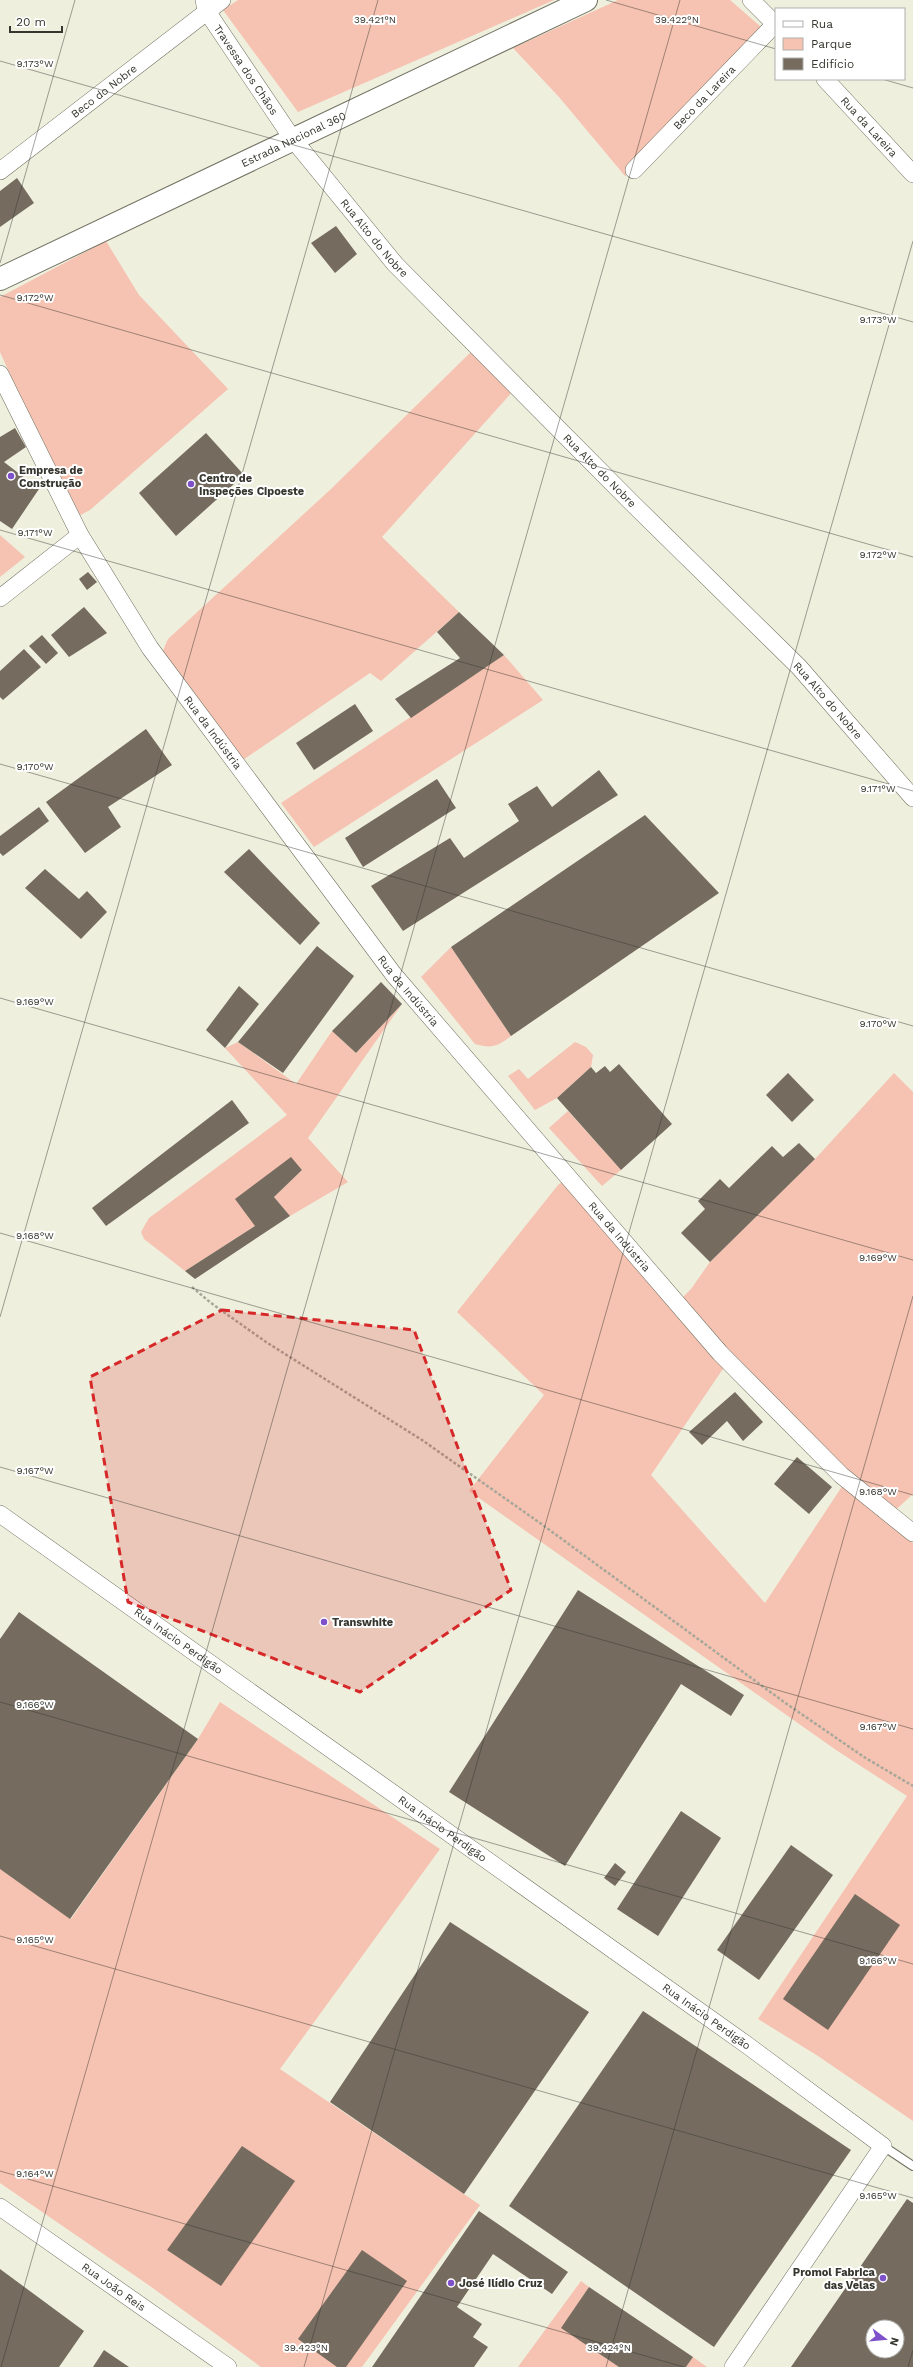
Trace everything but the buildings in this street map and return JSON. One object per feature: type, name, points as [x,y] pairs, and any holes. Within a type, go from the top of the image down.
[{"type":"main road","name":"Estrada Nacional 360","points":[[0,278],[292,138],[586,0]]},
{"type":"street","name":"Beco do Nobre","points":[[0,171],[205,5],[222,0]]},
{"type":"street","points":[[754,1],[775,24]]},
{"type":"street","name":"Travessa dos Chãos","points":[[205,5],[292,138]]},
{"type":"street","name":"Beco da Lareira","points":[[634,170],[775,26]]},
{"type":"street","name":"Rua da Lareira","points":[[827,80],[913,174]]},
{"type":"street","name":"Rua Alto do Nobre","points":[[292,138],[395,264],[632,503],[799,667],[913,798]]},
{"type":"street","name":"Rua da Indústria","points":[[0,374],[80,535],[150,648],[394,975],[720,1353],[841,1475],[913,1533]]},
{"type":"street","points":[[0,598],[80,535]]},
{"type":"street","name":"Rua Inácio Perdigão","points":[[0,1514],[747,2045],[883,2146]]},
{"type":"street","points":[[733,2367],[883,2146]]},
{"type":"street","name":"Rua João Reis","points":[[0,2207],[228,2367]]},
{"type":"lane","points":[[883,2146],[913,2166]]},
{"type":"path","points":[[192,1287],[211,1304],[266,1342],[422,1440],[540,1523],[784,1702],[864,1757],[913,1786]]},
{"type":"highlighted area","points":[[222,1310],[414,1330],[511,1590],[360,1692],[128,1602],[90,1377]]},
{"type":"green space","points":[[238,0],[554,0],[298,112],[223,10]]},
{"type":"green space","points":[[618,0],[730,0],[768,33],[625,176],[559,97],[513,48]]},
{"type":"green space","points":[[106,241],[139,295],[228,389],[90,510],[75,518],[0,352],[0,297]]},
{"type":"green space","points":[[474,349],[514,390],[382,537],[459,612],[381,681],[370,673],[240,762],[161,655],[168,639],[331,489]]},
{"type":"green space","points":[[0,535],[25,557],[0,577]]},
{"type":"green space","points":[[504,655],[543,700],[314,847],[281,803]]},
{"type":"green space","points":[[451,947],[511,1036],[494,1046],[475,1044],[421,977]]},
{"type":"green space","points":[[402,1004],[308,1138],[348,1182],[290,1216],[274,1197],[302,1170],[291,1158],[255,1226],[185,1271],[144,1239],[141,1232],[149,1218],[287,1115],[225,1048],[238,1042],[296,1084],[332,1031],[356,1053]]},
{"type":"green space","points":[[575,1042],[586,1047],[593,1055],[591,1067],[557,1098],[535,1110],[508,1076],[519,1069],[528,1079]]},
{"type":"green space","points":[[894,1073],[913,1092],[913,1494],[890,1515],[679,1301],[691,1289],[710,1262],[815,1159]]},
{"type":"green space","points":[[568,1111],[621,1170],[602,1186],[549,1128]]},
{"type":"green space","points":[[565,1180],[727,1363],[651,1475],[765,1603],[843,1485],[913,1543],[913,2121],[818,2056],[758,2019],[907,1796],[836,1750],[469,1491],[544,1395],[457,1312],[558,1185]]},
{"type":"green space","points":[[220,1702],[440,1849],[280,2069],[480,2205],[362,2367],[261,2367],[150,2286],[0,2183],[0,1869],[71,1919],[198,1739]]},
{"type":"green space","points":[[581,2281],[589,2287],[562,2328],[619,2367],[518,2367]]},
{"type":"green space","points":[[693,2357],[707,2367],[686,2367]]},
{"type":"place","name":"Empresa de Construção","points":[[11,476]]},
{"type":"place","name":"Centro de Inspeções Cipoeste","points":[[191,484]]},
{"type":"place","name":"Transwhite","points":[[324,1622]]},
{"type":"place","name":"Promol Fabrica das Velas","points":[[883,2278]]},
{"type":"place","name":"José Ilídio Cruz","points":[[451,2283]]}]
